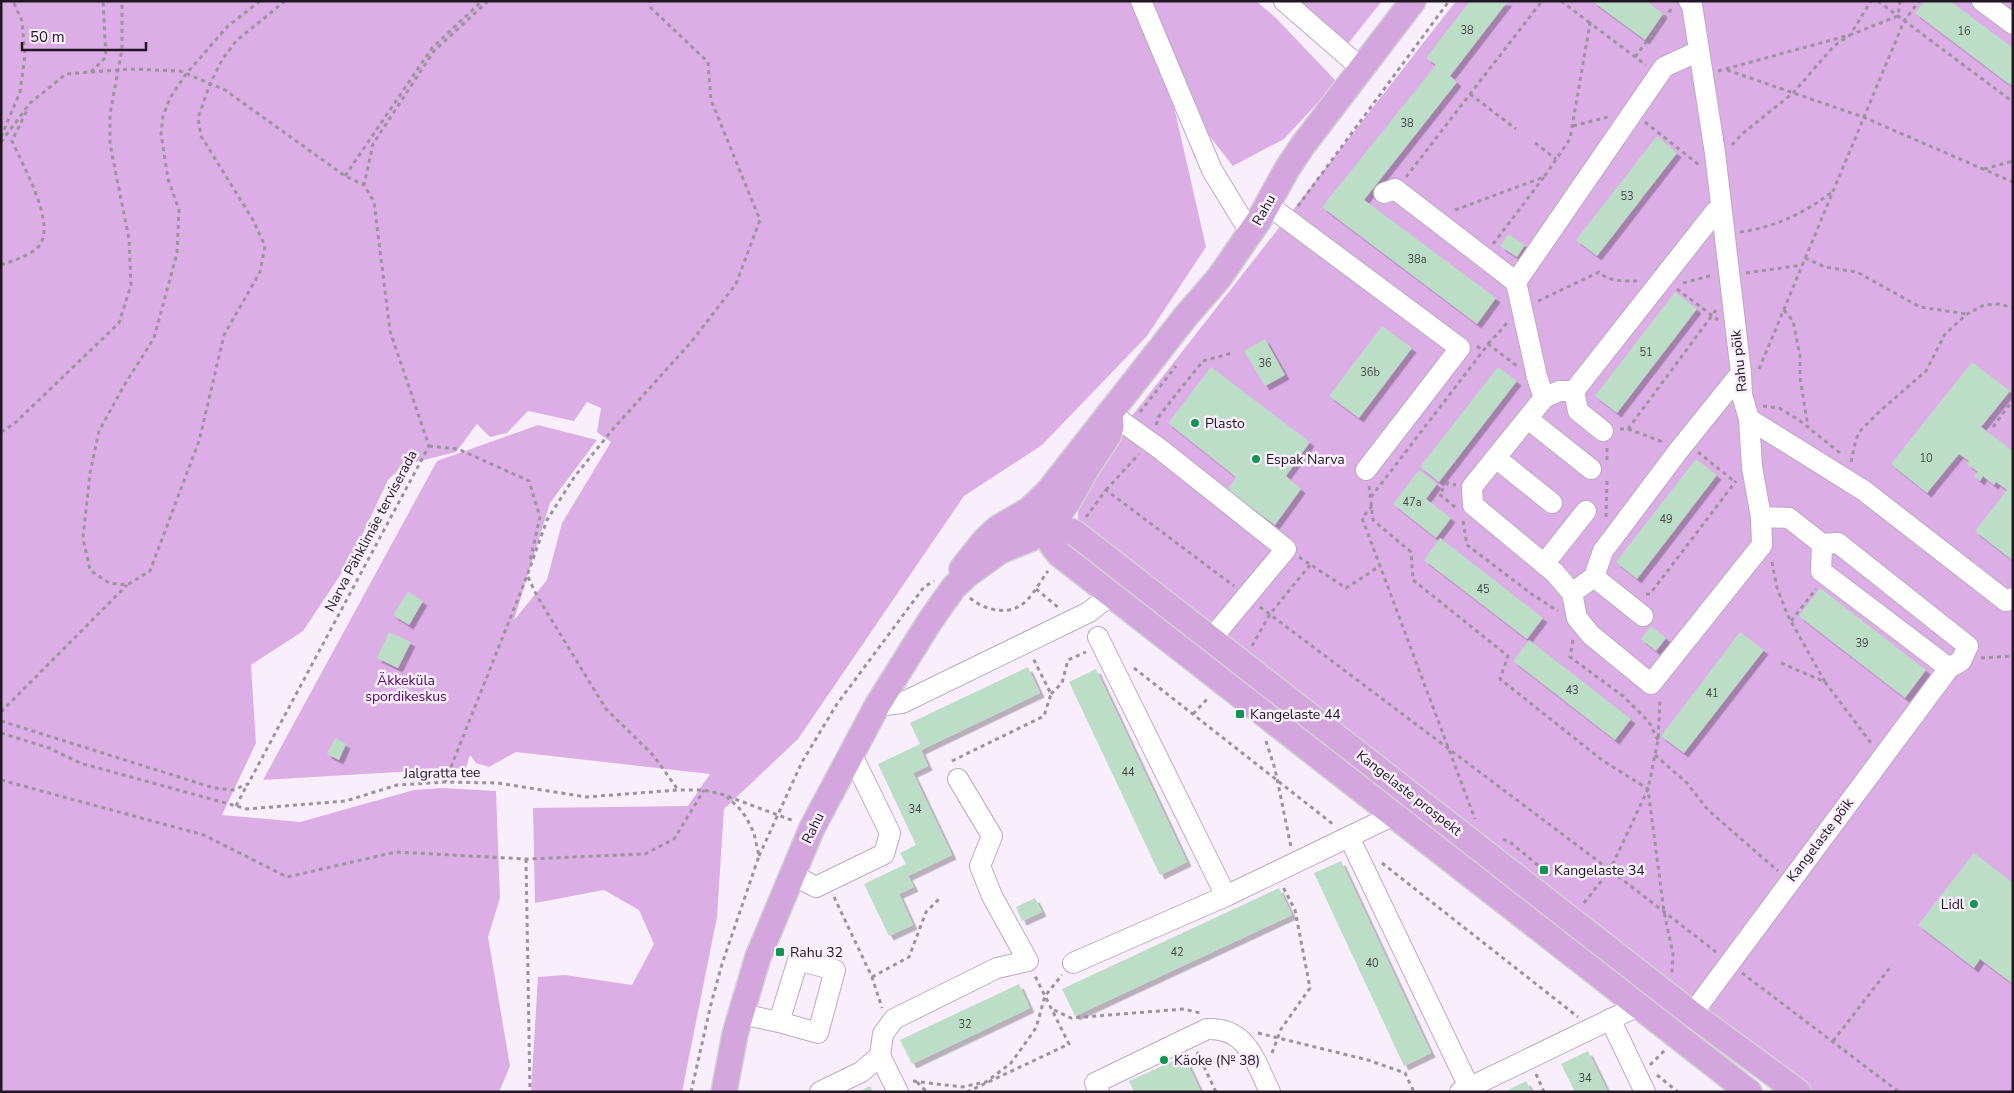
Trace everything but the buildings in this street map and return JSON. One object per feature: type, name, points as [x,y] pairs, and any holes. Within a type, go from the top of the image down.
[{"type":"main road","name":"Rahu","points":[[954,587],[970,557],[998,528],[1029,510],[1059,496],[1087,468],[1108,436],[1111,427],[1110,413],[1186,316],[1219,278],[1251,234],[1287,169],[1303,145],[1413,1]]},
{"type":"main road","name":"Rahu","points":[[724,1092],[735,1034],[758,957],[791,874],[812,828],[877,706],[930,621],[954,587],[968,574],[1011,545],[1030,539],[1047,526],[1059,496]]},
{"type":"main road","points":[[1059,496],[1075,533]]},
{"type":"main road","name":"Kangelaste prospekt","points":[[1010,522],[1047,526],[1075,533],[1692,1014],[1798,1092]]},
{"type":"main road","points":[[1047,526],[1052,546],[1059,554]]},
{"type":"main road","points":[[990,559],[1005,554],[1032,550],[1059,554]]},
{"type":"main road","name":"Kangelaste prospekt","points":[[1059,554],[1749,1092]]},
{"type":"street","points":[[1141,1],[1184,109],[1212,170],[1251,234]]},
{"type":"street","points":[[1284,1],[1361,68]]},
{"type":"street","points":[[1982,1],[2013,24]]},
{"type":"street","name":"Rahu põik","points":[[1658,690],[1762,545],[1761,517],[1752,467],[1749,419],[1742,395],[1715,153],[1692,5],[1682,2]]},
{"type":"street","points":[[1516,282],[1664,67],[1699,51]]},
{"type":"street","points":[[1390,191],[1516,282],[1537,377],[1544,398]]},
{"type":"street","points":[[1268,205],[1460,348],[1366,470]]},
{"type":"street","points":[[1608,430],[1578,411],[1574,391],[1715,212],[1721,209]]},
{"type":"street","points":[[1572,593],[1594,577],[1604,551],[1613,538],[1682,446],[1741,373]]},
{"type":"street","points":[[1574,391],[1559,391],[1544,398],[1472,487],[1473,505],[1555,573],[1572,593],[1577,618],[1590,635],[1658,690]]},
{"type":"street","points":[[1110,413],[1150,442],[1286,549],[1211,639]]},
{"type":"street","points":[[1528,418],[1601,470]]},
{"type":"street","points":[[1749,419],[1863,490],[2006,602],[2013,598]]},
{"type":"street","points":[[1496,458],[1552,503]]},
{"type":"street","points":[[1544,564],[1586,511]]},
{"type":"street","points":[[1761,517],[1788,518],[1822,544],[1838,543],[1968,646],[1955,664],[1821,571],[1822,544]]},
{"type":"street","points":[[1594,577],[1643,616]]},
{"type":"street","points":[[877,706],[902,703],[1074,620],[1089,612],[1112,594]]},
{"type":"street","points":[[1100,641],[1226,896]]},
{"type":"street","name":"Kangelaste põik","points":[[1692,1014],[1955,664]]},
{"type":"street","points":[[791,874],[816,887],[884,854],[890,833],[851,753]]},
{"type":"street","points":[[898,1092],[883,1063],[883,1034],[894,1019],[997,968],[1028,961],[992,896],[980,866],[992,836],[954,771]]},
{"type":"street","points":[[1073,963],[1226,896],[1394,815]]},
{"type":"street","points":[[1349,837],[1464,1090],[1638,1006]]},
{"type":"street","points":[[741,1014],[779,1022]]},
{"type":"street","points":[[1610,1019],[1645,1092]]},
{"type":"street","points":[[1099,1092],[1095,1083],[1207,1029],[1225,1030],[1240,1038],[1248,1048],[1269,1089]]},
{"type":"street","points":[[820,1092],[883,1063]]},
{"type":"path","points":[[1,137],[20,92],[25,55],[22,21],[13,1]]},
{"type":"path","points":[[90,72],[106,57],[103,1]]},
{"type":"path","points":[[1,432],[15,423],[119,323],[131,285],[129,239],[110,144],[110,114],[122,49],[122,1]]},
{"type":"path","points":[[127,585],[109,584],[90,570],[83,538],[90,473],[99,431],[125,384],[154,338],[176,253],[179,210],[168,179],[161,134],[163,116],[170,98],[186,74],[228,26],[260,1]]},
{"type":"path","points":[[1,712],[127,585],[150,571],[199,441],[224,335],[260,272],[265,246],[253,220],[201,136],[198,118],[210,84],[222,60],[236,41],[285,1]]},
{"type":"path","points":[[345,176],[432,48],[482,1]]},
{"type":"path","points":[[1,142],[30,103],[66,74],[118,70],[180,71],[224,90],[345,176],[364,185],[373,144],[434,51],[488,1]]},
{"type":"path","points":[[445,782],[527,576],[547,520],[575,476],[613,429],[692,341],[736,284],[760,220],[711,100],[708,62],[651,8],[650,1]]},
{"type":"path","points":[[1390,191],[1470,94],[1542,1]]},
{"type":"path","points":[[1561,1],[1652,70]]},
{"type":"path","points":[[1642,120],[1704,168],[1702,156],[1715,153],[1732,145],[1742,134],[1793,93],[1834,46],[1850,35],[1871,1]]},
{"type":"path","points":[[1878,1],[2013,102]]},
{"type":"path","points":[[1898,16],[1900,1]]},
{"type":"path","points":[[1742,395],[1750,391],[1904,21],[1919,1]]},
{"type":"path","points":[[1635,57],[1682,2]]},
{"type":"path","points":[[1703,73],[1728,70],[1850,35],[1898,16]]},
{"type":"path","points":[[1455,210],[1544,176],[1570,139],[1590,22]]},
{"type":"path","points":[[1728,70],[1863,117],[2013,182]]},
{"type":"path","points":[[1470,94],[1516,129]]},
{"type":"path","points":[[1,266],[23,258],[41,244],[45,229],[42,210],[12,140],[30,103]]},
{"type":"path","points":[[1535,143],[1556,159]]},
{"type":"path","points":[[1983,169],[2013,161]]},
{"type":"path","name":"Narva Pähklimäe terviserada","points":[[236,806],[429,446],[390,331],[374,202],[364,185]]},
{"type":"path","points":[[1724,234],[1785,221],[1811,208],[1832,192]]},
{"type":"path","points":[[1805,258],[1825,267],[1857,272],[1920,307],[1967,314]]},
{"type":"path","points":[[1715,267],[1716,275]]},
{"type":"path","points":[[1531,304],[1598,272],[1605,278],[1616,281],[1660,281],[1712,316],[1722,324],[1720,305],[1716,310],[1712,316],[1628,428]]},
{"type":"path","points":[[1851,462],[1856,439],[1861,430],[1880,410],[1926,371],[1945,334],[1967,314],[1984,305],[1998,304],[2013,308]]},
{"type":"path","points":[[1784,310],[1793,321],[1800,356],[1800,378],[1808,427]]},
{"type":"path","points":[[1371,497],[1488,344],[1514,315]]},
{"type":"path","points":[[1460,348],[1469,340],[1483,351]]},
{"type":"path","points":[[1488,344],[1525,372],[1537,377]]},
{"type":"path","points":[[1106,490],[1150,442],[1159,416],[1202,361],[1232,353]]},
{"type":"path","points":[[1993,427],[2013,400]]},
{"type":"path","points":[[1613,538],[1606,521],[1601,470],[1608,430],[1628,428],[1672,445],[1682,446],[1735,482]]},
{"type":"path","points":[[429,446],[458,449],[529,481],[540,517],[527,576],[537,596],[606,709],[654,756],[678,790]]},
{"type":"path","points":[[1639,595],[1650,594],[1741,474],[1752,467]]},
{"type":"path","points":[[1366,470],[1373,520],[1411,552],[1413,580],[1508,656],[1500,679],[1602,760],[1648,789]]},
{"type":"path","points":[[1473,505],[1463,517],[1467,545],[1561,614],[1577,618]]},
{"type":"path","points":[[1372,506],[1362,518],[1477,826]]},
{"type":"path","points":[[1286,549],[1346,588],[1380,566]]},
{"type":"path","points":[[1765,564],[1770,557],[1777,588],[1791,621],[1825,682],[1876,750]]},
{"type":"path","points":[[1240,661],[1253,645],[1270,614],[1310,565]]},
{"type":"path","points":[[1791,621],[1817,588]]},
{"type":"path","points":[[1036,589],[1074,620]]},
{"type":"path","points":[[1574,638],[1570,657],[1623,696],[1649,722],[1658,740]]},
{"type":"path","points":[[954,771],[1044,716],[1051,694],[1062,683],[1068,660],[1100,641]]},
{"type":"path","points":[[1025,643],[1051,694]]},
{"type":"path","points":[[1955,664],[2013,656]]},
{"type":"path","points":[[1781,663],[1825,682]]},
{"type":"path","points":[[1193,714],[1223,682]]},
{"type":"path","points":[[1584,903],[1610,870],[1648,789],[1658,740],[1660,701],[1658,690]]},
{"type":"path","points":[[1,721],[214,788],[233,790],[248,784]]},
{"type":"path","name":"Jalgratta tee","points":[[1,733],[49,748],[80,763],[247,810],[346,801],[397,785],[445,782],[498,783],[586,797],[678,790],[704,790],[724,795],[812,828]]},
{"type":"path","points":[[1265,738],[1295,862]]},
{"type":"path","points":[[1655,755],[1686,782],[1708,810],[1781,873]]},
{"type":"path","points":[[1,780],[204,835],[287,877],[396,852],[526,859],[645,854],[674,839],[704,790]]},
{"type":"path","points":[[1648,789],[1664,912],[1673,954],[1671,980]]},
{"type":"path","points":[[691,1092],[710,1004],[758,856],[754,833],[746,817],[724,795]]},
{"type":"path","points":[[1503,839],[1511,843],[1557,881]]},
{"type":"path","points":[[526,859],[530,1092]]},
{"type":"path","points":[[1269,1089],[1271,1058],[1280,1029],[1310,988],[1295,910],[1275,872]]},
{"type":"path","points":[[826,881],[872,977],[888,1028]]},
{"type":"path","points":[[872,977],[909,957],[926,912],[941,897]]},
{"type":"path","points":[[1578,898],[1590,909]]},
{"type":"path","points":[[967,1092],[1069,1044],[1028,961]]},
{"type":"path","points":[[883,1063],[904,1078],[916,1082],[962,1086],[986,1082],[1011,1063],[1036,1028],[1045,996],[1073,963]]},
{"type":"path","points":[[1833,1041],[1892,966]]},
{"type":"path","points":[[1052,1010],[1071,1018],[1184,1009],[1208,1016],[1225,1030],[1248,1031],[1278,1038],[1368,1060],[1405,1073],[1414,1092]]},
{"type":"path","points":[[1190,1037],[1216,1092]]},
{"type":"path","points":[[1647,1067],[1666,1048],[1673,1056]]},
{"type":"path","points":[[916,1082],[927,1092]]},
{"type":"green space","name":"Äkkeküla spordikeskus","points":[[1,1],[1133,1],[1172,98],[1206,247],[1147,336],[1042,445],[964,496],[798,739],[724,809],[717,917],[682,1092],[531,1092],[538,977],[565,975],[632,985],[654,944],[639,910],[604,890],[535,903],[533,808],[688,806],[710,774],[516,752],[489,767],[476,763],[470,755],[466,768],[263,780],[437,461],[538,425],[597,440],[550,503],[514,620],[547,580],[562,523],[611,442],[597,432],[601,408],[587,402],[574,421],[528,411],[507,433],[490,437],[477,424],[456,452],[404,465],[388,480],[351,559],[303,631],[251,665],[256,743],[222,815],[300,822],[414,790],[442,788],[496,791],[500,898],[488,937],[510,1066],[499,1092],[1,1092]]},
{"type":"green space","points":[[1151,1],[1256,1],[1276,18],[1337,82],[1284,139],[1233,166],[1207,133]]},
{"type":"green space","points":[[1292,1],[1382,1],[1347,45]]},
{"type":"green space","points":[[1456,1],[2013,1],[2013,1092],[1806,1092],[1758,1063],[1078,519],[1079,493],[1103,453]]},
{"type":"place","name":"Plasto","points":[[1195,423]]},
{"type":"place","name":"Espak Narva","points":[[1256,459]]},
{"type":"place","name":"Kangelaste 44","points":[[1240,714]]},
{"type":"place","name":"Kangelaste 34","points":[[1544,870]]},
{"type":"place","name":"Lidl","points":[[1974,904]]},
{"type":"place","name":"Rahu 32","points":[[780,952]]},
{"type":"place","name":"Käoke (№ 38)","points":[[1164,1060]]}]
